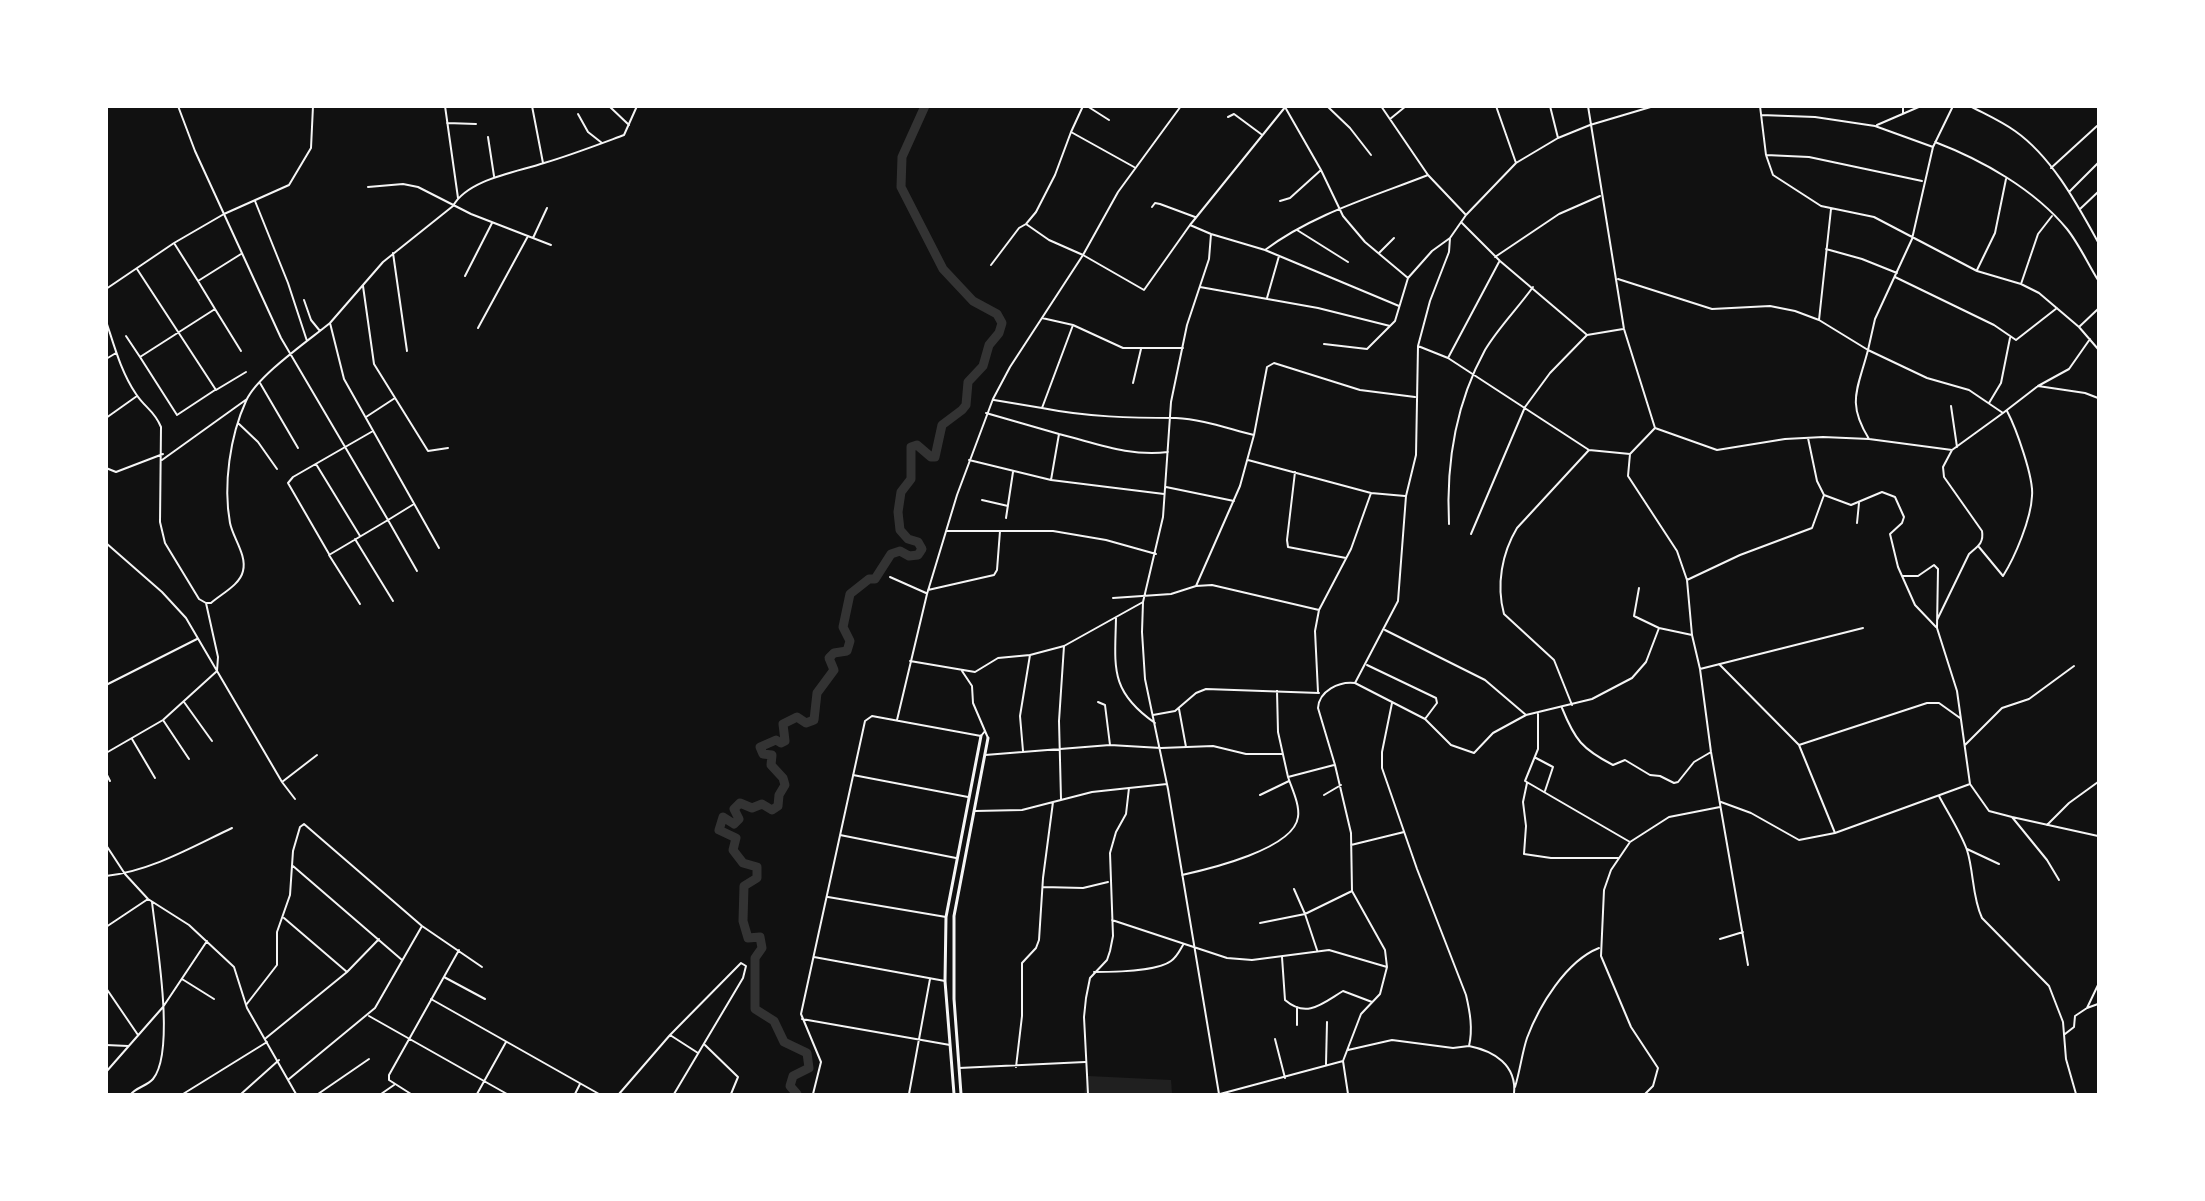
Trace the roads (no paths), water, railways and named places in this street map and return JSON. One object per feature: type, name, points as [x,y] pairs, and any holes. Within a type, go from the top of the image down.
[{"type":"street","points":[[178,106],[224,214],[290,356],[417,571]]},
{"type":"street","points":[[106,289],[174,243],[224,214],[289,185],[311,148],[313,106]]},
{"type":"street","points":[[445,106],[458,198]]},
{"type":"street","points":[[532,106],[543,164]]},
{"type":"street","points":[[609,106],[629,125]]},
{"type":"street","points":[[162,460],[247,399],[260,383],[330,323],[393,253],[453,206],[458,198],[494,177],[543,164],[624,135],[637,106]]},
{"type":"street","points":[[991,265],[1019,228],[1026,224],[1036,212],[1055,175],[1083,106]]},
{"type":"street","points":[[1087,106],[1109,120]]},
{"type":"street","points":[[897,720],[927,592],[969,460],[993,399],[1083,255],[1134,167],[1181,106]]},
{"type":"street","points":[[1327,106],[1350,128],[1371,156]]},
{"type":"street","points":[[1381,106],[1428,175],[1466,215]]},
{"type":"street","points":[[1390,119],[1406,106]]},
{"type":"street","points":[[1496,106],[1516,163]]},
{"type":"street","points":[[1550,106],[1558,138]]},
{"type":"street","points":[[1588,106],[1600,196],[1617,279],[1624,329],[1655,428]]},
{"type":"street","points":[[1324,344],[1365,351],[1390,326],[1408,278],[1432,251],[1450,238],[1466,215],[1516,163],[1558,138],[1590,124],[1654,106]]},
{"type":"street","points":[[1760,106],[1766,155],[1773,175],[1814,202],[1874,217],[1912,239],[1977,271],[2021,284],[2039,293],[2079,327],[2098,349]]},
{"type":"street","points":[[1903,106],[1903,113]]},
{"type":"street","points":[[1875,126],[1921,106]]},
{"type":"street","points":[[1869,439],[1856,416],[1855,400],[1875,319],[1912,239],[1933,147],[1953,106]]},
{"type":"street","points":[[1970,106],[2018,132],[2068,192],[2098,242]]},
{"type":"street","points":[[1026,224],[1049,240],[1083,255],[1144,290],[1190,225],[1285,107],[1321,170],[1339,209],[1365,242],[1408,278]]},
{"type":"street","points":[[578,114],[588,132],[602,143]]},
{"type":"street","points":[[1228,117],[1234,114],[1262,134]]},
{"type":"street","points":[[1761,115],[1815,117],[1875,126],[1933,147]]},
{"type":"street","points":[[447,123],[476,124]]},
{"type":"street","points":[[2050,168],[2097,126]]},
{"type":"street","points":[[1071,132],[1134,167]]},
{"type":"street","points":[[488,137],[494,177]]},
{"type":"street","points":[[1935,142],[1971,156],[2053,215],[2067,229],[2098,280]]},
{"type":"street","points":[[1766,155],[1809,158],[1924,181]]},
{"type":"street","points":[[2068,192],[2098,163]]},
{"type":"street","points":[[1280,201],[1290,198],[1321,170]]},
{"type":"street","points":[[1265,250],[1297,230],[1339,209],[1428,175]]},
{"type":"street","points":[[1977,271],[1995,233],[2006,179]]},
{"type":"street","points":[[368,187],[403,184],[418,188],[492,223],[551,245]]},
{"type":"street","points":[[2080,209],[2098,192]]},
{"type":"street","points":[[1495,257],[1559,214],[1600,196]]},
{"type":"street","points":[[255,201],[288,283],[307,342]]},
{"type":"street","points":[[1152,207],[1155,203],[1160,204],[1196,218]]},
{"type":"street","points":[[533,238],[547,208]]},
{"type":"street","points":[[1819,320],[1831,208]]},
{"type":"street","points":[[2021,284],[2038,234],[2053,215]]},
{"type":"street","points":[[1461,222],[1495,257],[1587,335]]},
{"type":"street","points":[[465,276],[492,223]]},
{"type":"street","points":[[1190,225],[1211,234],[1265,250],[1399,306]]},
{"type":"street","points":[[1297,230],[1348,262]]},
{"type":"street","points":[[1211,234],[1209,259],[1183,348],[1171,402],[1166,487],[1156,554],[1143,602],[1145,679],[1161,748],[1220,1095],[1343,1061]]},
{"type":"street","points":[[478,328],[528,236]]},
{"type":"street","points":[[1379,254],[1394,238]]},
{"type":"street","points":[[1355,683],[1385,630],[1398,601],[1406,496],[1416,455],[1415,397],[1418,346],[1430,301],[1449,252],[1450,238]]},
{"type":"street","points":[[174,243],[241,351]]},
{"type":"street","points":[[1826,249],[1862,259],[1897,273]]},
{"type":"street","points":[[198,281],[242,253]]},
{"type":"street","points":[[393,253],[407,351]]},
{"type":"street","points":[[1267,298],[1279,256]]},
{"type":"street","points":[[1448,357],[1500,261]]},
{"type":"street","points":[[137,269],[216,390]]},
{"type":"street","points":[[1895,277],[1994,325],[2018,340],[2057,308]]},
{"type":"street","points":[[1617,279],[1712,309],[1770,306],[1795,311],[1819,320],[1869,350],[1927,378],[1969,390],[2003,413]]},
{"type":"street","points":[[363,286],[374,364],[428,451],[448,448]]},
{"type":"street","points":[[1200,287],[1267,298],[1390,326]]},
{"type":"street","points":[[1449,524],[1447,476],[1456,426],[1474,374],[1486,349],[1533,287]]},
{"type":"street","points":[[304,300],[311,320],[320,331]]},
{"type":"street","points":[[140,357],[215,309]]},
{"type":"street","points":[[2079,327],[2098,309]]},
{"type":"street","points":[[1042,318],[1073,325],[1123,348],[1141,350],[1183,348]]},
{"type":"street","points":[[106,321],[116,353],[137,396],[156,413],[161,427],[163,454],[160,522],[165,543],[199,599],[206,603],[211,603],[240,580],[243,573],[242,559],[231,525],[227,498],[238,423],[247,399]]},
{"type":"street","points":[[330,323],[344,379],[439,548]]},
{"type":"street","points":[[1042,408],[1073,325]]},
{"type":"street","points":[[1471,534],[1525,406],[1550,373],[1587,335],[1624,329]]},
{"type":"street","points":[[126,336],[177,415],[246,372]]},
{"type":"street","points":[[1989,403],[2001,383],[2010,337]]},
{"type":"street","points":[[1937,620],[1970,554],[1983,538],[1982,531],[1944,477],[1943,467],[1952,450],[2038,386],[2068,369],[2090,339]]},
{"type":"street","points":[[1418,346],[1448,357],[1588,450],[1630,454]]},
{"type":"street","points":[[1133,383],[1141,350]]},
{"type":"street","points":[[106,359],[116,353]]},
{"type":"street","points":[[1196,586],[1234,501],[1248,460],[1267,367],[1274,363],[1360,390],[1415,397]]},
{"type":"street","points":[[260,383],[298,448]]},
{"type":"street","points":[[2038,386],[2085,393],[2098,398]]},
{"type":"street","points":[[106,418],[137,396]]},
{"type":"street","points":[[366,417],[395,398]]},
{"type":"street","points":[[993,399],[1089,416],[1197,421],[1254,435]]},
{"type":"street","points":[[1951,406],[1957,447]]},
{"type":"street","points":[[1978,547],[2003,576],[2014,553],[2031,502],[2030,479],[2015,426],[2007,410]]},
{"type":"street","points":[[987,413],[1124,452],[1151,454],[1168,452]]},
{"type":"street","points":[[238,423],[258,441],[277,469]]},
{"type":"street","points":[[1655,428],[1717,450],[1768,441],[1808,438],[1869,439],[1952,450]]},
{"type":"street","points":[[1655,428],[1630,454],[1628,476],[1654,512],[1677,551],[1687,580],[1692,635],[1700,669],[1711,752],[1748,965]]},
{"type":"street","points":[[360,604],[288,487],[289,480],[373,431]]},
{"type":"street","points":[[1051,480],[1059,434]]},
{"type":"street","points":[[1808,438],[1817,481],[1824,495],[1846,505],[1859,503],[1882,492],[1892,493],[1899,501],[1903,521],[1890,536],[1902,576],[1918,611],[1937,628]]},
{"type":"street","points":[[1572,706],[1554,660],[1504,614],[1501,570],[1510,539],[1517,528],[1588,450]]},
{"type":"street","points":[[106,468],[116,472],[163,454]]},
{"type":"street","points":[[969,460],[1051,480],[1165,494]]},
{"type":"street","points":[[1248,460],[1371,493],[1406,496]]},
{"type":"street","points":[[316,464],[360,536]]},
{"type":"street","points":[[1006,518],[1013,472]]},
{"type":"street","points":[[1295,472],[1288,547],[1347,558]]},
{"type":"street","points":[[1166,487],[1234,501]]},
{"type":"street","points":[[1318,692],[1315,631],[1318,610],[1347,558],[1371,493]]},
{"type":"street","points":[[1687,580],[1740,555],[1806,531],[1816,519],[1824,495]]},
{"type":"street","points":[[982,500],[1008,506]]},
{"type":"street","points":[[1857,523],[1859,503]]},
{"type":"street","points":[[329,555],[414,504]]},
{"type":"street","points":[[946,531],[1053,531],[1156,554]]},
{"type":"street","points":[[890,577],[927,592],[994,575],[997,570],[1000,531]]},
{"type":"street","points":[[355,539],[393,601]]},
{"type":"street","points":[[106,543],[174,604],[198,639],[282,782],[295,800]]},
{"type":"street","points":[[106,549],[110,546]]},
{"type":"street","points":[[1902,576],[1918,576],[1932,566],[1937,567],[1939,582],[1937,628],[1957,691],[1970,784],[1989,812],[2098,836]]},
{"type":"street","points":[[1113,598],[1171,594],[1196,586],[1227,587],[1318,610]]},
{"type":"street","points":[[1639,588],[1634,616],[1659,628],[1692,635]]},
{"type":"street","points":[[910,661],[977,672],[998,658],[1030,655],[1064,646],[1143,602]]},
{"type":"street","points":[[106,753],[163,720],[217,671],[218,657],[206,603]]},
{"type":"street","points":[[1116,618],[1114,666],[1118,681],[1137,707],[1156,724]]},
{"type":"street","points":[[1348,1095],[1343,1061],[1361,1014],[1384,984],[1387,967],[1384,950],[1352,891],[1352,844],[1341,784],[1318,708],[1322,695],[1349,682],[1355,683],[1425,719],[1445,742],[1474,753],[1493,733],[1526,715],[1572,706],[1613,690],[1632,678],[1646,662],[1659,628]]},
{"type":"street","points":[[1700,669],[1863,628]]},
{"type":"street","points":[[1385,630],[1476,674],[1526,715]]},
{"type":"street","points":[[106,686],[198,639]]},
{"type":"street","points":[[1061,799],[1062,770],[1059,748],[1064,646]]},
{"type":"street","points":[[1023,752],[1020,716],[1030,655]]},
{"type":"street","points":[[1367,664],[1436,698],[1437,703],[1425,719]]},
{"type":"street","points":[[1719,664],[1799,744],[1834,833]]},
{"type":"street","points":[[1965,745],[2002,708],[2029,699],[2074,666]]},
{"type":"street","points":[[961,1095],[952,951],[957,901],[988,738],[973,703],[972,686],[962,670]]},
{"type":"street","points":[[1153,715],[1179,709],[1196,693],[1206,688],[1318,692],[1322,695]]},
{"type":"street","points":[[1182,875],[1248,855],[1278,841],[1292,831],[1298,817],[1298,808],[1282,754],[1277,691]]},
{"type":"street","points":[[183,701],[212,741]]},
{"type":"street","points":[[1098,702],[1105,705],[1110,745]]},
{"type":"street","points":[[1392,703],[1382,752],[1382,768],[1466,995],[1470,1014],[1469,1046]]},
{"type":"street","points":[[1799,744],[1927,703],[1939,703],[1960,718]]},
{"type":"street","points":[[1562,708],[1574,737],[1596,756],[1613,765],[1624,760],[1650,775],[1660,776],[1674,783],[1678,782],[1694,762],[1711,752]]},
{"type":"street","points":[[1179,709],[1186,747]]},
{"type":"street","points":[[1538,714],[1536,758],[1525,777],[1527,783],[1523,802],[1526,826],[1524,854],[1551,858],[1618,858]]},
{"type":"street","points":[[813,1095],[821,1062],[802,1019],[867,718],[872,716],[981,736]]},
{"type":"street","points":[[163,720],[189,759]]},
{"type":"street","points":[[954,1095],[945,981],[946,917],[968,797],[981,736],[985,731]]},
{"type":"street","points":[[132,739],[155,778]]},
{"type":"street","points":[[985,755],[1110,745],[1161,748],[1213,746],[1268,756],[1282,754]]},
{"type":"street","points":[[282,782],[317,755]]},
{"type":"street","points":[[1536,758],[1553,767],[1545,791]]},
{"type":"street","points":[[1260,795],[1288,779],[1335,765]]},
{"type":"street","points":[[106,773],[110,781]]},
{"type":"street","points":[[853,775],[968,797]]},
{"type":"street","points":[[2047,825],[2069,802],[2098,782]]},
{"type":"street","points":[[1527,783],[1545,791],[1630,842]]},
{"type":"street","points":[[975,811],[1022,810],[1107,789],[1167,784]]},
{"type":"street","points":[[1324,795],[1341,784]]},
{"type":"street","points":[[1720,802],[1751,813],[1799,840],[1834,833],[1970,784]]},
{"type":"street","points":[[1088,1095],[1084,1017],[1090,978],[1104,964],[1110,951],[1112,920],[1109,882],[1112,843],[1126,814],[1129,788]]},
{"type":"street","points":[[1939,795],[1966,849],[1982,918],[2045,980],[2063,1022],[2066,1059],[2076,1095]]},
{"type":"street","points":[[1016,1067],[1022,1016],[1022,963],[1036,948],[1039,940],[1053,802]]},
{"type":"street","points":[[1645,1095],[1653,1086],[1658,1068],[1631,1027],[1600,948],[1604,890],[1618,858],[1630,842],[1669,817],[1720,807]]},
{"type":"street","points":[[2012,817],[2047,860],[2059,880]]},
{"type":"street","points":[[246,1005],[277,965],[276,942],[284,918],[300,827],[308,825],[347,863],[422,926],[482,967]]},
{"type":"street","points":[[106,876],[125,874],[154,864],[232,828]]},
{"type":"street","points":[[1352,844],[1405,832]]},
{"type":"street","points":[[840,835],[956,858]]},
{"type":"street","points":[[106,844],[125,874],[148,899],[189,925],[234,967],[246,1005],[279,1060],[296,1095]]},
{"type":"street","points":[[1966,849],[1999,864]]},
{"type":"street","points":[[292,865],[402,960]]},
{"type":"street","points":[[1043,887],[1083,888],[1109,882]]},
{"type":"street","points":[[1294,889],[1317,950]]},
{"type":"street","points":[[1260,923],[1305,914],[1352,891]]},
{"type":"street","points":[[827,897],[946,917]]},
{"type":"street","points":[[106,927],[148,899]]},
{"type":"street","points":[[949,900],[957,901]]},
{"type":"street","points":[[131,1095],[152,1080],[157,1072],[164,1027],[152,902]]},
{"type":"street","points":[[284,918],[347,972]]},
{"type":"street","points":[[1112,920],[1227,958],[1252,960],[1317,950],[1348,954],[1387,967]]},
{"type":"street","points":[[290,1080],[368,1015],[381,999],[422,926]]},
{"type":"street","points":[[1720,939],[1743,932]]},
{"type":"street","points":[[266,1038],[347,972],[379,939]]},
{"type":"street","points":[[106,1072],[163,1007],[207,941]]},
{"type":"street","points":[[1094,972],[1122,971],[1166,964],[1175,957],[1183,945]]},
{"type":"street","points":[[1514,1095],[1527,1039],[1551,994],[1584,957],[1600,948]]},
{"type":"street","points":[[411,1095],[394,1085],[389,1080],[389,1075],[459,950]]},
{"type":"street","points":[[814,957],[945,981]]},
{"type":"street","points":[[1282,957],[1285,1000],[1304,1011],[1322,1005],[1343,991],[1372,1002]]},
{"type":"street","points":[[620,1095],[670,1035],[741,963],[746,966],[743,978],[674,1095]]},
{"type":"street","points":[[444,977],[485,999]]},
{"type":"street","points":[[182,979],[214,999]]},
{"type":"street","points":[[909,1095],[931,979]]},
{"type":"street","points":[[2087,1008],[2098,985]]},
{"type":"street","points":[[106,988],[138,1035]]},
{"type":"street","points":[[431,999],[599,1095]]},
{"type":"street","points":[[2065,1034],[2074,1027],[2075,1016],[2098,1004]]},
{"type":"street","points":[[1297,1007],[1297,1025]]},
{"type":"street","points":[[368,1015],[507,1095]]},
{"type":"street","points":[[802,1019],[950,1045]]},
{"type":"street","points":[[1326,1064],[1327,1022]]},
{"type":"street","points":[[670,1035],[699,1053]]},
{"type":"street","points":[[1275,1039],[1285,1078]]},
{"type":"street","points":[[1347,1050],[1392,1040],[1453,1048],[1469,1046],[1500,1057],[1510,1071],[1515,1087]]},
{"type":"street","points":[[183,1095],[268,1042]]},
{"type":"street","points":[[477,1095],[506,1042]]},
{"type":"street","points":[[106,1045],[129,1046]]},
{"type":"street","points":[[704,1045],[738,1077],[730,1095]]},
{"type":"street","points":[[318,1095],[369,1059]]},
{"type":"street","points":[[241,1095],[279,1060]]},
{"type":"street","points":[[959,1068],[1085,1062]]},
{"type":"street","points":[[575,1095],[580,1084]]},
{"type":"street","points":[[381,1095],[394,1085]]},
{"type":"street","points":[[954,1087],[960,1087]]},
{"type":"waterway","points":[[797,1094],[790,1086],[793,1076],[809,1068],[807,1053],[784,1042],[774,1021],[755,1009],[755,958],[762,948],[760,937],[748,938],[743,921],[744,886],[757,878],[757,867],[743,863],[733,850],[736,838],[719,830],[723,817],[734,824],[739,819],[734,809],[740,803],[752,808],[762,804],[772,810],[778,806],[779,795],[785,785],[783,778],[771,765],[772,755],[763,754],[760,747],[776,740],[781,743],[785,741],[783,724],[797,717],[806,723],[814,720],[817,693],[834,670],[829,658],[834,653],[847,651],[850,641],[843,627],[850,594],[869,579],[875,579],[891,554],[900,551],[909,556],[918,555],[922,549],[918,542],[908,539],[900,530],[898,512],[901,492],[911,479],[911,447],[917,445],[931,457],[935,457],[942,425],[966,405],[968,382],[983,366],[989,345],[999,333],[1002,323],[997,314],[973,301],[943,269],[901,187],[902,157],[925,106]]}]
